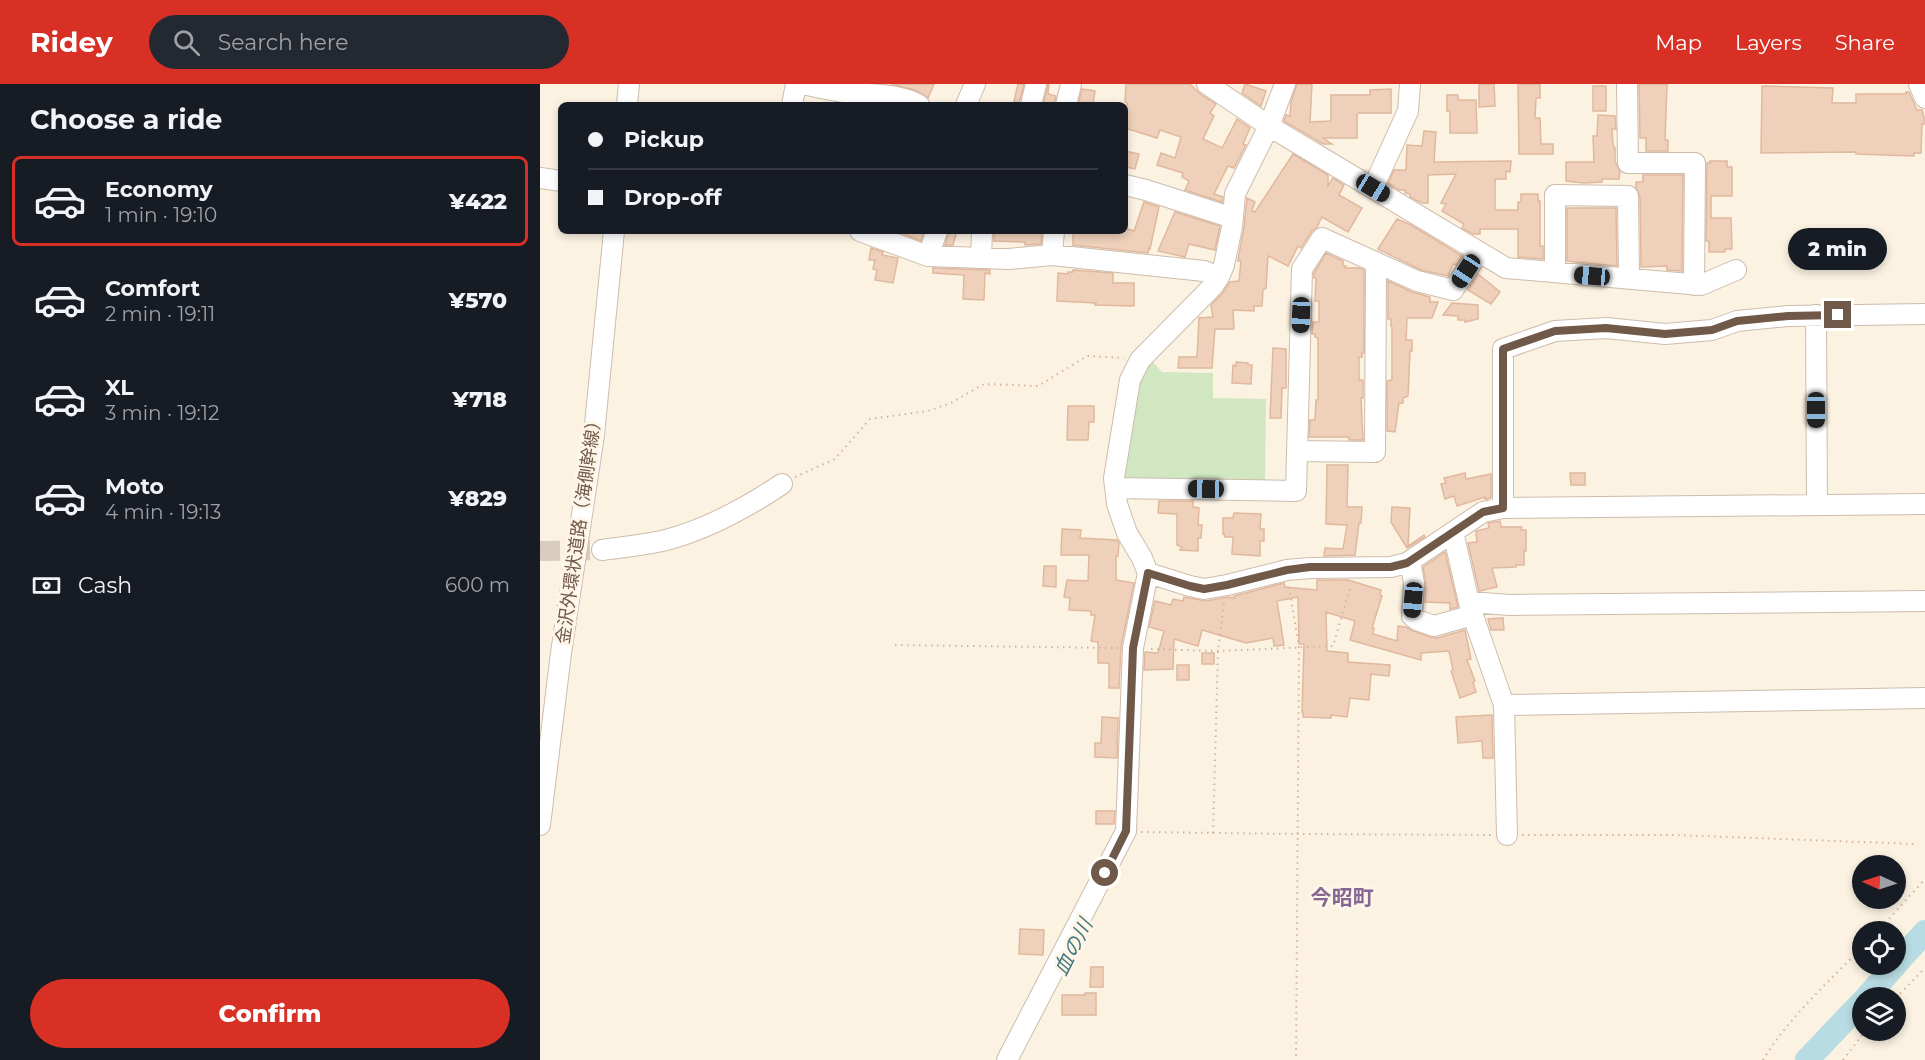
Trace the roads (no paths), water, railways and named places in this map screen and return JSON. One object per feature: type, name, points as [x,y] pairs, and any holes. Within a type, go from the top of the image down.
[{"type":"street","points":[[627,102],[629,84]]},
{"type":"street","points":[[793,102],[796,84]]},
{"type":"street","points":[[801,84],[853,93],[876,94],[898,102],[914,102]]},
{"type":"street","points":[[967,102],[975,84]]},
{"type":"street","points":[[1032,102],[1036,84]]},
{"type":"street","points":[[1067,102],[1071,84]]},
{"type":"street","points":[[1207,84],[1269,126],[1506,268],[1694,285],[1701,285],[1736,270]]},
{"type":"street","points":[[1007,1060],[1126,831],[1133,648],[1148,573],[1127,533],[1117,504],[1114,478],[1130,380],[1140,360],[1213,286],[1219,277],[1224,265],[1235,194],[1269,126],[1285,84]]},
{"type":"street","points":[[1373,188],[1408,111],[1410,84]]},
{"type":"street","points":[[1627,84],[1629,279]]},
{"type":"street","points":[[1918,84],[1925,98]]},
{"type":"street","points":[[1628,163],[1695,163],[1694,285]]},
{"type":"street","points":[[540,178],[558,181]]},
{"type":"street","points":[[1128,186],[1233,218]]},
{"type":"street","points":[[1555,273],[1555,195],[1628,196]]},
{"type":"street","name":"金沢外環状道路（海側幹線）","points":[[540,825],[561,653],[594,435],[614,234]]},
{"type":"street","points":[[868,234],[928,256],[1009,259],[1052,255],[1204,271],[1219,277]]},
{"type":"street","points":[[928,256],[936,234]]},
{"type":"street","points":[[981,258],[982,234]]},
{"type":"street","points":[[1052,255],[1054,234]]},
{"type":"street","points":[[1116,488],[1296,491],[1302,269],[1322,238],[1417,281],[1453,290],[1479,252]]},
{"type":"street","points":[[1297,451],[1375,452],[1376,262]]},
{"type":"street","points":[[1503,508],[1503,349],[1555,331],[1606,328],[1665,334],[1712,330],[1737,321],[1788,316],[1925,314]]},
{"type":"street","points":[[1816,315],[1816,504]]},
{"type":"street","points":[[602,550],[666,540],[702,528],[748,507],[782,484]]},
{"type":"street","points":[[1148,573],[1204,589],[1310,567],[1391,567],[1410,561],[1483,512],[1503,508],[1925,504]]},
{"type":"street","points":[[1453,532],[1471,608],[1504,705],[1508,835]]},
{"type":"street","points":[[1410,561],[1414,583],[1412,616],[1434,627],[1471,608],[1522,605],[1925,602]]},
{"type":"street","points":[[1504,705],[1925,698]]},
{"type":"waterway","points":[[1906,953],[1925,932]]},
{"type":"waterway","points":[[1876,987],[1886,975]]},
{"type":"waterway","points":[[1807,1060],[1852,1013]]},
{"type":"tunnel","points":[[540,551],[602,550]]},
{"type":"district","name":"今昭町","points":[[1342,898]]},
{"type":"water label","name":"血の川","points":[[1073,947]]}]
